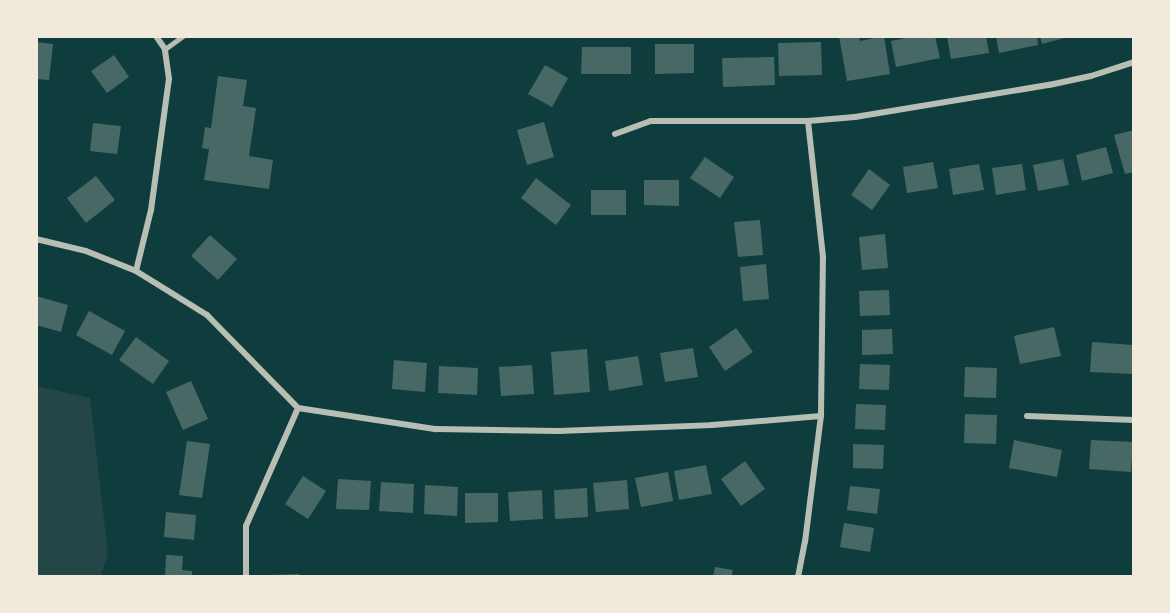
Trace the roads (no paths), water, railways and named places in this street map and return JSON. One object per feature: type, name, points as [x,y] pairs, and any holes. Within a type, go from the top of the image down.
[{"type":"street","points":[[136,271],[151,210],[169,79],[165,49],[156,36]]},
{"type":"street","points":[[615,134],[651,121],[808,122],[902,110],[1049,85],[1091,76],[1134,62]]},
{"type":"street","points":[[798,577],[805,542],[821,416],[823,257],[808,122]]},
{"type":"street","points":[[36,238],[86,251],[136,271],[207,315],[298,408],[435,429],[526,431],[712,425],[821,416]]},
{"type":"street","points":[[246,577],[246,526],[298,408]]},
{"type":"street","points":[[1028,416],[1134,420]]},
{"type":"lane","points":[[165,49],[183,36]]}]
